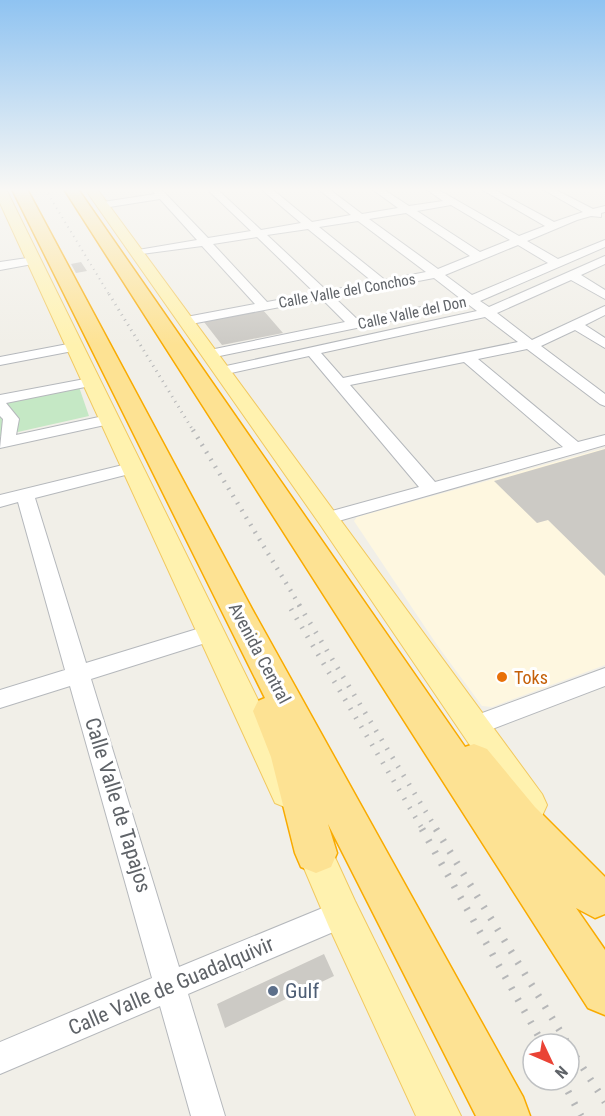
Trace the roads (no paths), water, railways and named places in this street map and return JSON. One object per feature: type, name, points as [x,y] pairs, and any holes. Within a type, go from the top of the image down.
[{"type":"highway","name":"Avenida Central","points":[[32,241],[236,609],[504,1116]]},
{"type":"highway","points":[[112,241],[150,308],[419,708],[605,991]]},
{"type":"highway","points":[[142,259],[150,308]]},
{"type":"highway","points":[[236,609],[252,667],[290,757],[316,853]]},
{"type":"highway","points":[[419,708],[475,760],[521,820],[600,904]]},
{"type":"main road","name":"Avenida Central","points":[[26,241],[73,347],[316,853],[342,914],[439,1116]]},
{"type":"main road","points":[[126,241],[142,259],[328,518],[600,904]]},
{"type":"street","points":[[142,259],[210,241]]},
{"type":"street","points":[[267,241],[356,325]]},
{"type":"street","points":[[330,241],[382,284]]},
{"type":"street","points":[[393,241],[605,401]]},
{"type":"street","points":[[455,241],[479,257]]},
{"type":"street","points":[[204,242],[264,306]]},
{"type":"street","points":[[517,242],[558,264]]},
{"type":"street","name":"Calle Valle del Conchos","points":[[186,321],[437,274],[517,242]]},
{"type":"street","name":"Calle Valle del Don","points":[[216,362],[356,325],[472,300],[605,243]]},
{"type":"street","name":"Calle Valle del Don","points":[[216,362],[310,350],[489,312],[605,260]]},
{"type":"street","points":[[0,266],[34,261]]},
{"type":"street","points":[[572,274],[605,295]]},
{"type":"street","points":[[339,383],[543,340],[605,310]]},
{"type":"street","points":[[577,325],[605,344]]},
{"type":"street","points":[[0,361],[73,347]]},
{"type":"street","points":[[310,350],[430,488]]},
{"type":"street","points":[[466,356],[575,448]]},
{"type":"street","points":[[0,400],[90,382]]},
{"type":"street","points":[[0,406],[11,419],[8,436],[2,443]]},
{"type":"street","points":[[2,443],[108,420]]},
{"type":"street","points":[[328,518],[605,440]]},
{"type":"street","points":[[0,501],[131,468]]},
{"type":"street","name":"Calle Valle de Tapajos","points":[[26,494],[172,986],[208,1116]]},
{"type":"street","points":[[0,699],[210,633]]},
{"type":"street","points":[[474,726],[605,677]]},
{"type":"street","name":"Calle Valle de Guadalquivir","points":[[0,1058],[342,914]]},
{"type":"railway","points":[[77,241],[110,296]]},
{"type":"railway","points":[[109,294],[194,432]]},
{"type":"railway","points":[[193,430],[300,606]]},
{"type":"railway","points":[[299,605],[437,830]]},
{"type":"railway","points":[[291,609],[423,830]]},
{"type":"railway","points":[[422,829],[536,1032]]},
{"type":"railway","points":[[436,829],[561,1032]]},
{"type":"railway","points":[[581,1065],[605,1102]]},
{"type":"railway","points":[[568,1092],[581,1116]]},
{"type":"place","name":"Toks","points":[[502,677]]},
{"type":"place","name":"Gulf","points":[[273,991]]}]
